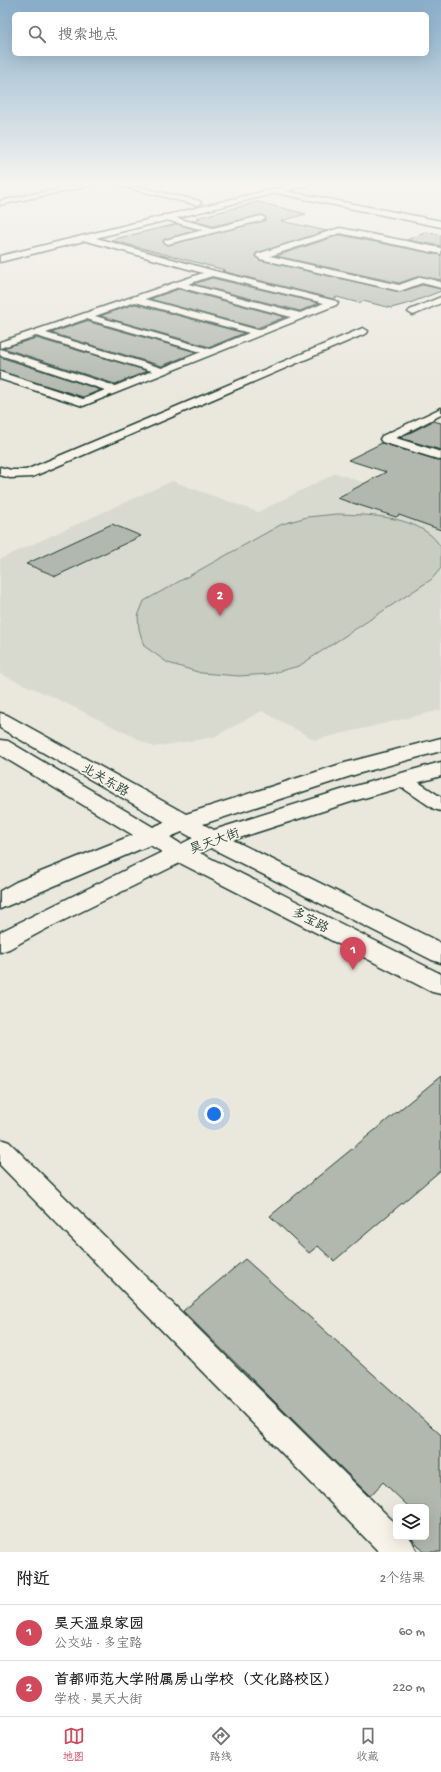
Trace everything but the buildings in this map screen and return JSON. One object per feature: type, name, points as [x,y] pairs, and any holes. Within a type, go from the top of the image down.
[{"type":"street","points":[[0,259],[19,254]]},
{"type":"street","points":[[0,376],[83,403],[333,303],[212,273],[145,254]]},
{"type":"street","points":[[265,254],[260,256],[400,288],[421,280],[441,285]]},
{"type":"street","points":[[0,346],[212,273]]},
{"type":"street","points":[[177,284],[300,316]]},
{"type":"street","points":[[134,299],[259,333]]},
{"type":"street","points":[[413,312],[441,300]]},
{"type":"street","points":[[85,316],[211,352]]},
{"type":"street","points":[[0,471],[10,474],[28,474],[363,331]]},
{"type":"street","points":[[37,333],[162,371]]},
{"type":"street","points":[[0,352],[116,390]]},
{"type":"street","points":[[441,411],[386,439],[441,456]]},
{"type":"street","name":"北关东路","points":[[0,719],[212,840]]},
{"type":"street","name":"昊天大街","points":[[0,901],[25,888],[183,823],[349,769],[441,744]]},
{"type":"street","name":"北关东路","points":[[0,746],[180,853]]},
{"type":"street","name":"昊天大街","points":[[0,943],[180,853],[212,840],[349,795],[441,769]]},
{"type":"street","points":[[403,780],[441,805]]},
{"type":"street","name":"多宝路","points":[[212,840],[441,954]]},
{"type":"street","name":"多宝路","points":[[180,853],[441,986]]},
{"type":"street","points":[[0,1149],[401,1552]]},
{"type":"shaded area","points":[[336,473],[441,509],[441,710],[315,740],[262,711],[214,737],[154,747],[55,698],[0,674],[0,559],[172,481],[258,512]]},
{"type":"shaded area","points":[[337,514],[384,517],[396,519],[418,527],[432,536],[441,547],[441,568],[432,579],[299,666],[269,674],[239,676],[201,673],[168,663],[144,646],[139,629],[138,616],[144,601],[282,524],[307,517]]},
{"type":"place","name":"首都师范大学附属房山学校（文化路校区）","points":[[220,616]]},
{"type":"place","name":"昊天温泉家园","points":[[353,970]]}]
